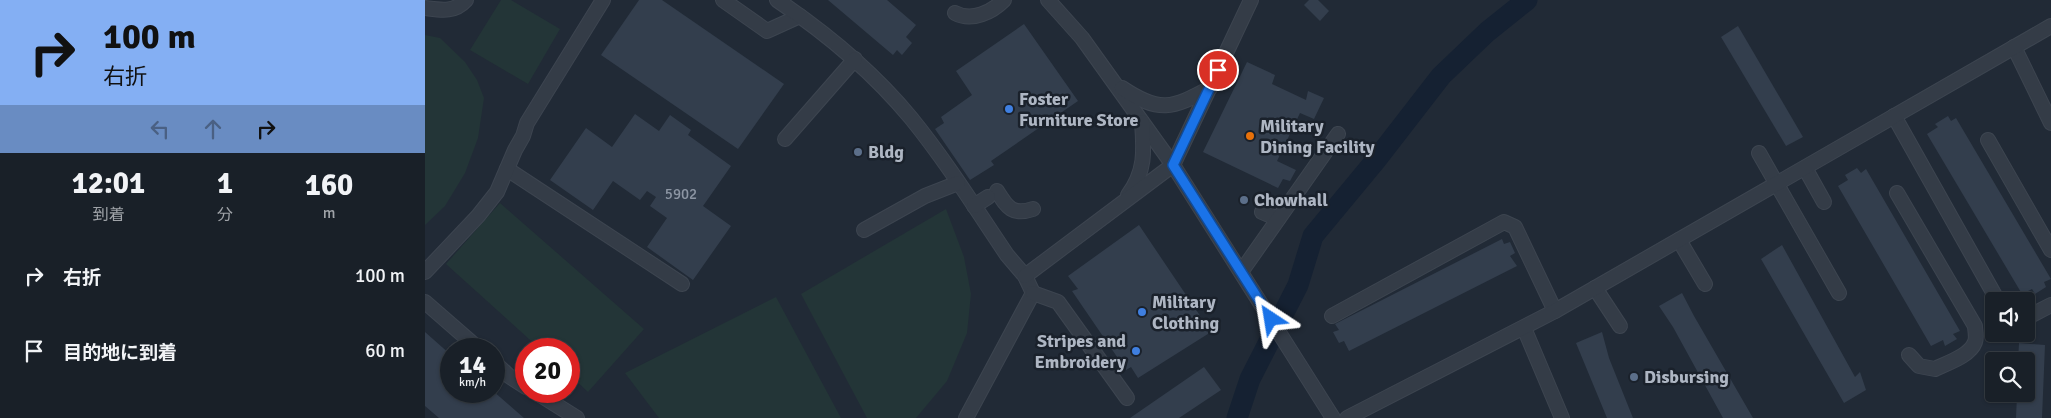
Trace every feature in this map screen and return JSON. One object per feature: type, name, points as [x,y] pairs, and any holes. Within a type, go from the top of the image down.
[{"type":"lane","points":[[425,8],[450,10],[460,6],[466,0]]},
{"type":"lane","points":[[425,272],[497,192],[523,136],[527,123],[603,0]]},
{"type":"lane","points":[[723,0],[767,31],[801,16]]},
{"type":"lane","points":[[777,0],[801,16],[855,59],[881,84],[911,118],[1007,255],[1025,276],[1033,293],[1058,302],[1127,398]]},
{"type":"lane","points":[[1048,0],[1082,38],[1173,165],[1333,418]]},
{"type":"lane","points":[[1025,276],[1173,165],[1251,0]]},
{"type":"lane","points":[[955,13],[962,16],[976,17],[1000,1]]},
{"type":"lane","points":[[1347,418],[1555,311],[2051,26]]},
{"type":"lane","points":[[2013,48],[2051,122]]},
{"type":"lane","points":[[785,139],[855,59]]},
{"type":"lane","points":[[1113,82],[1141,100],[1158,106],[1187,101],[1210,88]]},
{"type":"lane","points":[[1895,116],[1993,292]]},
{"type":"lane","points":[[1122,203],[1141,174],[1144,151],[1142,122]]},
{"type":"lane","points":[[1241,272],[1338,134]]},
{"type":"lane","points":[[1988,140],[2051,250]]},
{"type":"lane","points":[[1759,153],[1839,293]]},
{"type":"lane","points":[[1805,168],[1824,202]]},
{"type":"lane","points":[[507,169],[682,284]]},
{"type":"lane","points":[[864,230],[925,196],[958,183]]},
{"type":"lane","points":[[1897,193],[1975,326],[1975,342],[1968,351],[1935,369],[1919,366],[1909,355]]},
{"type":"lane","points":[[974,206],[993,194],[1008,208],[1015,211],[1024,212],[1033,209]]},
{"type":"lane","points":[[1262,212],[1278,219]]},
{"type":"lane","points":[[1332,316],[1504,222],[1515,227],[1555,311]]},
{"type":"lane","points":[[1679,240],[1705,284]]},
{"type":"lane","points":[[1595,288],[1620,326]]},
{"type":"lane","points":[[966,418],[1033,293]]},
{"type":"lane","points":[[425,302],[466,338]]},
{"type":"lane","points":[[2035,313],[2051,305]]},
{"type":"lane","points":[[1524,328],[1562,418]]},
{"type":"lane","points":[[553,403],[577,418]]},
{"type":"shaded area","points":[[501,0],[511,0],[560,29],[528,84],[470,50]]},
{"type":"shaded area","points":[[425,35],[440,38],[465,62],[477,80],[484,98],[478,138],[465,173],[445,206],[425,225]]},
{"type":"shaded area","points":[[500,203],[644,329],[588,392],[580,384],[580,338],[528,338],[446,264]]},
{"type":"shaded area","points":[[946,209],[964,257],[971,294],[967,333],[947,381],[916,418],[867,418],[801,294]]},
{"type":"shaded area","points":[[776,297],[841,418],[659,418],[625,373]]},
{"type":"building","points":[[639,0],[662,0],[784,84],[738,149],[601,55]]},
{"type":"building","points":[[828,0],[887,0],[916,25],[906,37],[912,43],[902,55],[897,50],[893,55]]},
{"type":"building","points":[[1309,0],[1318,0],[1329,11],[1320,21],[1304,5]]},
{"type":"building","name":"Foster Furniture Store","points":[[1024,24],[1078,101],[991,161],[994,165],[970,180],[935,129],[944,123],[941,117],[972,95],[956,71]]},
{"type":"building","points":[[1738,26],[1803,137],[1786,146],[1721,37]]},
{"type":"building","name":"Military Dining Facility","points":[[1247,62],[1275,75],[1272,84],[1306,100],[1308,91],[1324,98],[1314,119],[1300,113],[1277,161],[1296,170],[1290,181],[1283,179],[1278,188],[1203,152]]},
{"type":"building","points":[[635,114],[659,131],[670,115],[691,130],[688,135],[731,166],[703,206],[731,226],[693,280],[647,247],[667,218],[650,206],[656,197],[647,191],[640,200],[613,181],[593,210],[550,180],[586,128],[612,147]]},
{"type":"building","points":[[1948,116],[1951,121],[1956,118],[2051,279],[2044,282],[2046,287],[2035,294],[2032,289],[2021,292],[1927,134],[1938,127],[1935,124]]},
{"type":"building","points":[[1857,168],[1861,173],[1866,169],[1960,331],[1953,334],[1957,339],[1945,346],[1943,340],[1931,346],[1838,186],[1848,180],[1845,175]]},
{"type":"building","name":"Military Clothing","points":[[1139,225],[1211,332],[1138,378],[1131,367],[1126,370],[1072,291],[1078,289],[1068,276]]},
{"type":"building","points":[[1502,239],[1504,244],[1510,242],[1515,253],[1510,256],[1517,266],[1349,351],[1344,341],[1339,343],[1333,332],[1339,330],[1335,324]]},
{"type":"building","points":[[1782,245],[1855,377],[1860,372],[1866,390],[1844,403],[1761,259]]},
{"type":"building","points":[[1682,293],[1753,418],[1723,418],[1673,327],[1659,306]]},
{"type":"building","points":[[425,332],[440,345],[440,403],[505,403],[505,401],[524,418],[439,418],[425,406]]},
{"type":"building","points":[[1602,332],[1609,358],[1633,418],[1607,418],[1576,343]]},
{"type":"building","points":[[2019,343],[2045,345],[2042,418],[2016,418],[2017,402],[2035,402],[2035,352],[2018,352]]},
{"type":"building","points":[[1204,367],[1221,390],[1179,418],[1130,418]]},
{"type":"waterway","points":[[1237,418],[1250,379],[1298,285],[1313,236],[1376,160],[1441,76],[1487,32],[1527,0]]},
{"type":"place","name":"Foster Furniture Store","points":[[1009,109]]},
{"type":"place","name":"Military Dining Facility","points":[[1250,136]]},
{"type":"place","name":"Bldg","points":[[858,152]]},
{"type":"place","name":"Chowhall","points":[[1244,200]]},
{"type":"place","name":"Military Clothing","points":[[1142,312]]},
{"type":"place","name":"Stripes and Embroidery","points":[[1136,351]]},
{"type":"place","name":"Disbursing","points":[[1634,377]]},
{"type":"route","points":[[1218,70],[1173,165],[1271,319]]}]
